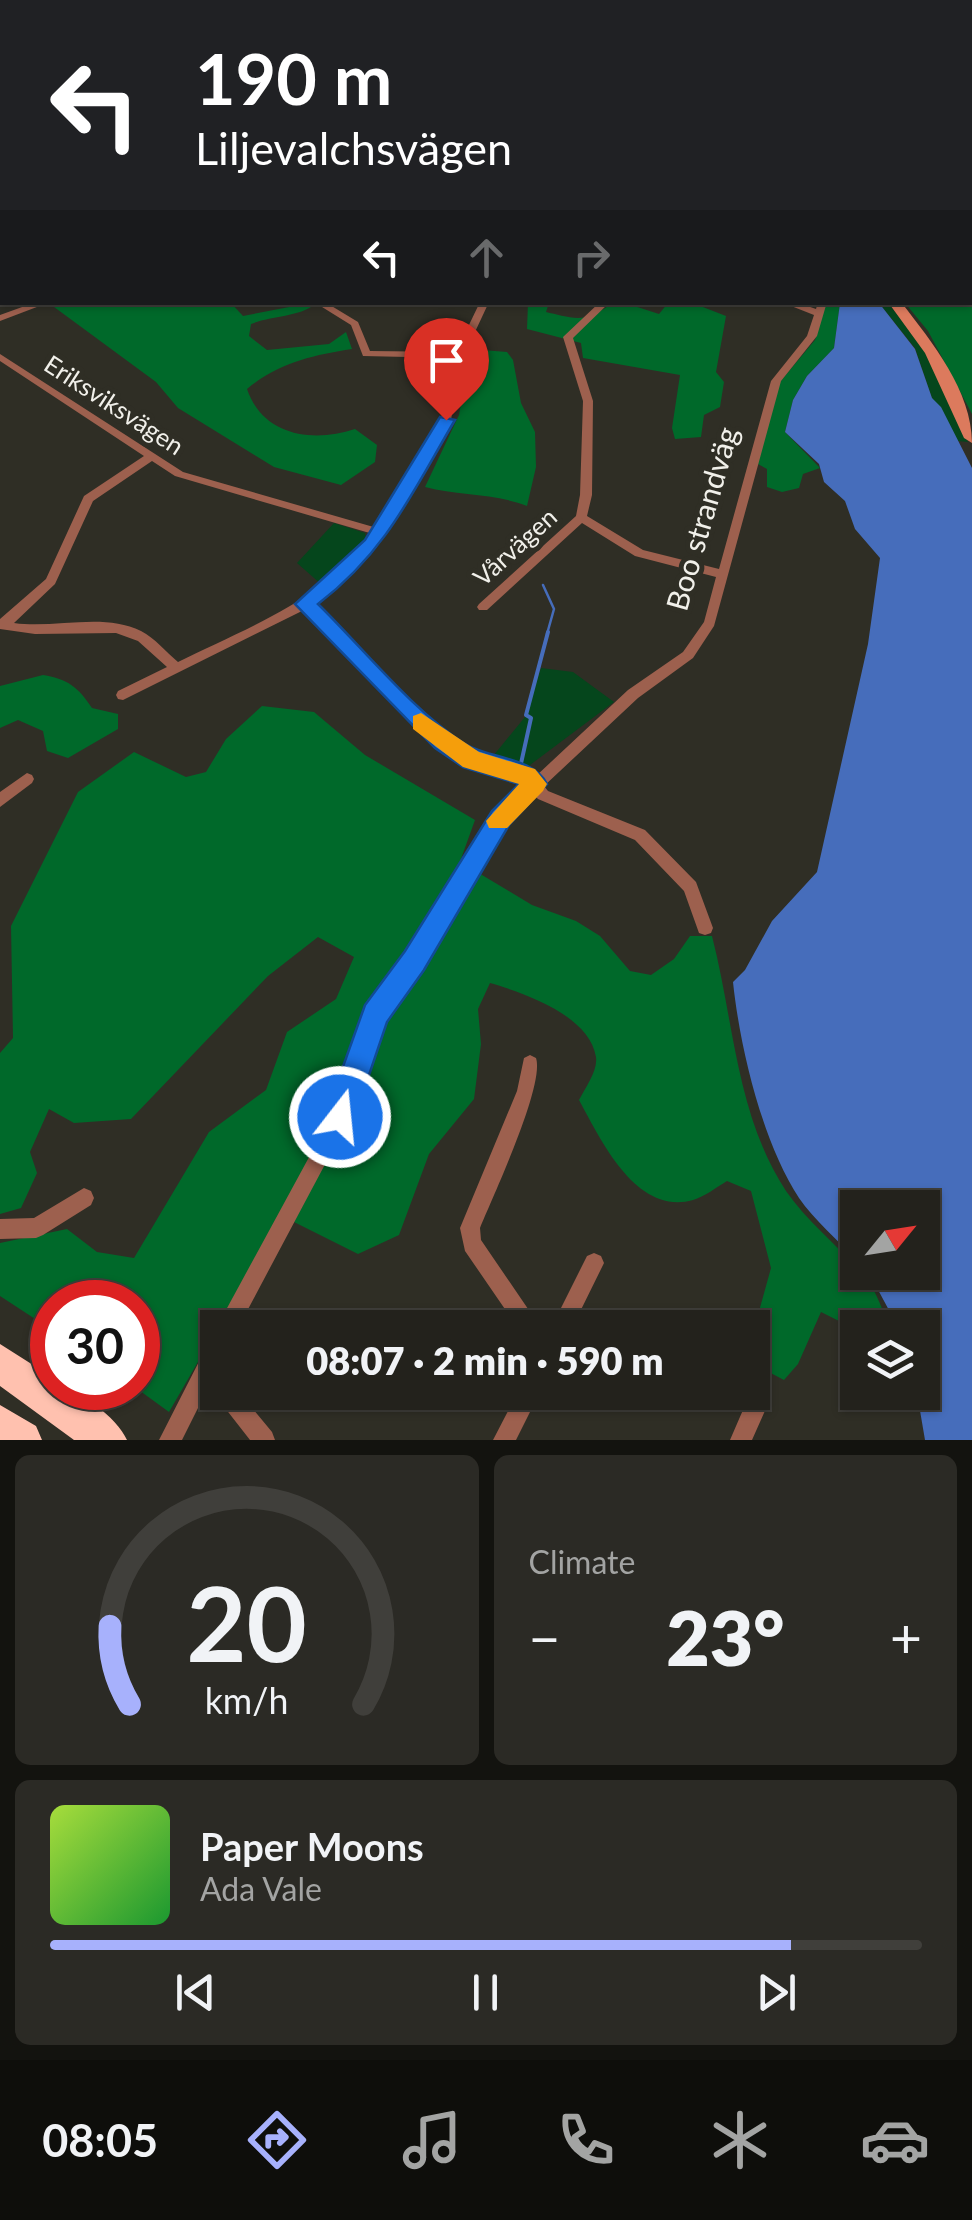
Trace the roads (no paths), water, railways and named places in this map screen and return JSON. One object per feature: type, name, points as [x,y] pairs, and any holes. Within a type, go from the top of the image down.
[{"type":"highway","points":[[0,1363],[107,1440]]},
{"type":"highway","points":[[0,1425],[22,1440]]},
{"type":"main road","points":[[896,305],[932,352],[972,438]]},
{"type":"street","points":[[0,318],[37,305]]},
{"type":"street","points":[[323,305],[354,324],[360,348],[366,354],[460,355]]},
{"type":"street","points":[[124,695],[174,666],[214,651],[305,604],[348,570],[379,532],[446,420],[460,355],[484,305]]},
{"type":"street","name":"Vårvägen","points":[[482,607],[581,517],[586,495],[588,401],[568,337],[603,305]]},
{"type":"street","name":"Boo strandväg","points":[[237,1310],[340,1117],[375,1015],[414,960],[500,818],[633,694],[688,654],[710,623],[776,381],[812,336],[821,308]]},
{"type":"street","name":"Eriksviksvägen","points":[[0,357],[149,458],[191,478],[379,532]]},
{"type":"street","points":[[2,625],[51,581],[88,499],[149,458]]},
{"type":"street","points":[[581,517],[639,552],[724,575]]},
{"type":"street","points":[[305,604],[443,742],[472,760],[527,776],[543,795],[640,835],[690,887],[705,928]]},
{"type":"street","points":[[2,625],[41,633],[135,633],[174,666]]},
{"type":"street","points":[[0,800],[28,778]]},
{"type":"street","points":[[518,1310],[472,1244],[470,1228],[526,1091],[530,1064]]},
{"type":"street","points":[[0,1229],[36,1228],[84,1198]]},
{"type":"street","points":[[570,1310],[594,1263]]},
{"type":"street","points":[[170,1440],[200,1393]]},
{"type":"street","points":[[240,1410],[264,1440]]},
{"type":"street","points":[[504,1440],[520,1410]]},
{"type":"street","points":[[741,1440],[754,1410]]},
{"type":"water","points":[[840,305],[881,305],[915,349],[932,398],[941,407],[972,468],[972,1440],[925,1440],[920,1410],[940,1410],[940,1310],[889,1310],[878,1290],[940,1290],[940,1190],[840,1190],[840,1244],[805,1206],[786,1175],[764,1122],[741,1036],[733,982],[745,970],[772,921],[817,872],[868,644],[880,558],[855,529],[845,501],[824,482],[819,464],[785,432],[793,400],[807,376],[834,348]]},
{"type":"waterway","points":[[543,585],[554,609],[547,634]]},
{"type":"waterway","points":[[520,768],[531,718],[526,715],[548,632]]}]
